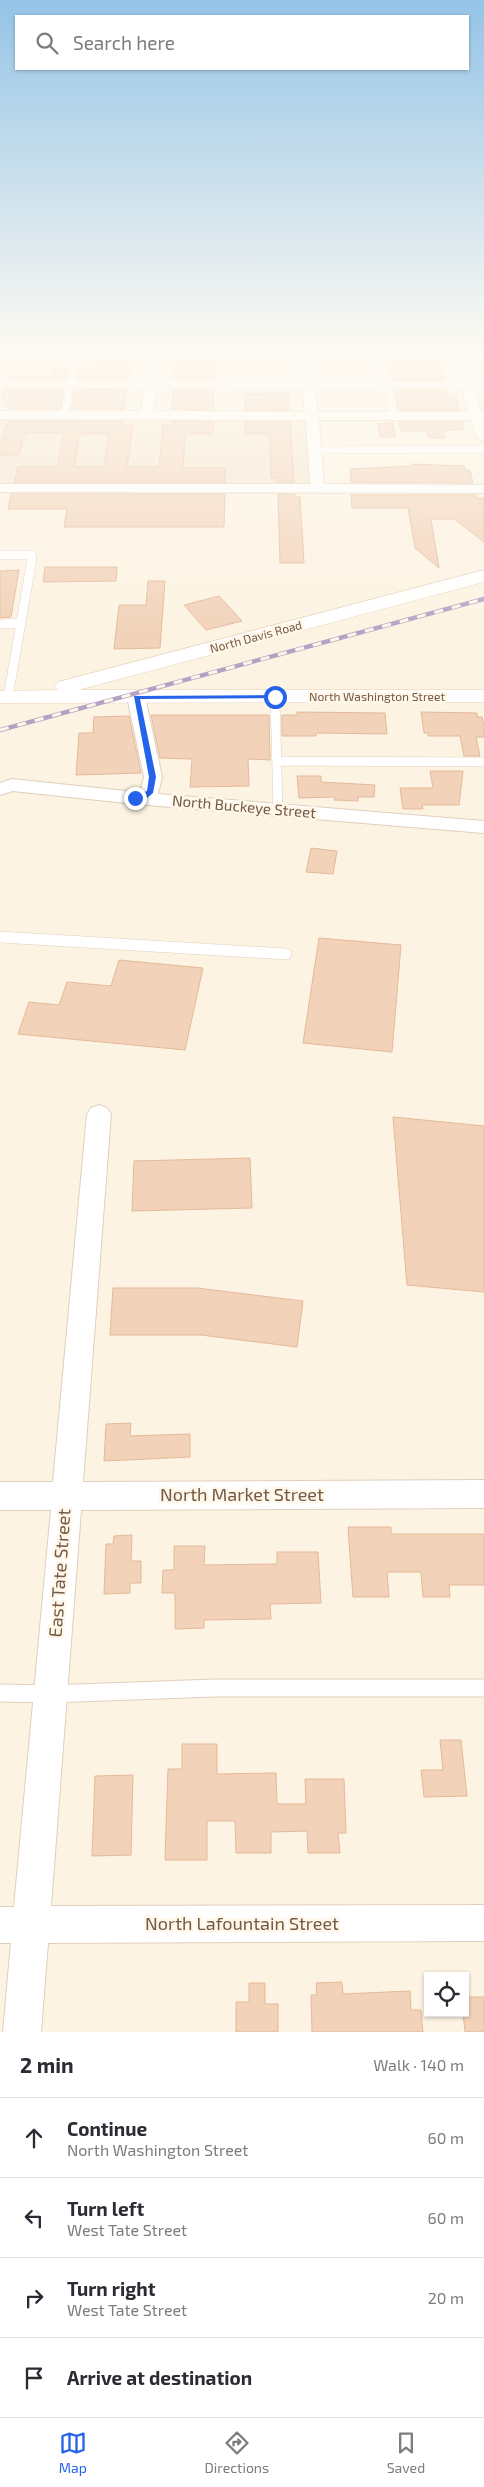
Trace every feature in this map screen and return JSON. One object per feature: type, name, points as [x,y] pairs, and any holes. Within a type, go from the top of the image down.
[{"type":"street","points":[[314,450],[317,488]]},
{"type":"street","points":[[0,488],[484,488]]},
{"type":"street","name":"North Davis Road","points":[[12,697],[484,576]]},
{"type":"street","name":"North Washington Street","points":[[12,697],[484,696]]},
{"type":"street","points":[[135,798],[150,792],[153,777],[136,697]]},
{"type":"street","name":"North Buckeye Street","points":[[2,788],[12,785],[135,798],[484,827]]},
{"type":"street","name":"East Tate Street","points":[[22,2032],[16,1925],[50,1694],[98,1114]]},
{"type":"street","name":"North Market Street","points":[[0,1496],[484,1494]]},
{"type":"street","name":"North Lafountain Street","points":[[16,1925],[484,1923]]},
{"type":"lane","points":[[314,450],[484,450]]},
{"type":"lane","points":[[0,555],[25,554],[31,555],[32,559],[12,672],[12,697]]},
{"type":"lane","points":[[0,624],[21,623]]},
{"type":"lane","points":[[0,672],[12,672]]},
{"type":"lane","points":[[275,697],[278,810]]},
{"type":"lane","points":[[277,761],[484,762]]},
{"type":"lane","points":[[0,937],[286,954]]},
{"type":"lane","points":[[0,1693],[50,1694],[215,1688],[484,1688]]},
{"type":"shaded area","points":[[0,449],[307,449],[309,485],[0,484]]},
{"type":"building","points":[[0,449],[21,449],[19,455],[0,455]]},
{"type":"building","points":[[61,449],[77,449],[74,467],[104,467],[107,449],[130,449],[127,467],[159,467],[161,449],[184,449],[183,468],[225,468],[225,482],[14,482],[18,467],[57,467]]},
{"type":"building","points":[[270,449],[292,449],[294,482],[277,482],[277,478],[271,478]]},
{"type":"building","points":[[412,464],[464,466],[465,470],[470,470],[473,483],[351,482],[350,469],[412,466]]},
{"type":"building","points":[[11,494],[225,494],[224,527],[64,527],[67,509],[8,509]]},
{"type":"building","points":[[278,494],[295,494],[295,497],[300,497],[304,563],[280,563]]},
{"type":"building","points":[[351,495],[476,495],[477,498],[484,498],[484,542],[454,519],[431,519],[439,568],[415,548],[408,508],[352,508]]},
{"type":"building","points":[[45,567],[117,567],[116,581],[43,582]]},
{"type":"building","points":[[19,570],[11,617],[0,618],[0,571]]},
{"type":"building","points":[[148,581],[165,581],[160,648],[114,649],[119,605],[146,605]]},
{"type":"building","points":[[219,596],[242,621],[206,630],[184,605]]},
{"type":"building","points":[[297,712],[385,713],[387,734],[316,733],[316,736],[282,736],[282,715],[297,715]]},
{"type":"building","points":[[421,712],[477,713],[477,717],[482,717],[484,726],[484,737],[476,737],[480,756],[464,756],[460,736],[428,736],[428,733],[424,733]]},
{"type":"building","points":[[151,715],[269,715],[270,760],[248,759],[249,786],[190,787],[192,759],[160,758]]},
{"type":"building","points":[[129,716],[141,773],[76,775],[79,733],[93,733],[94,717]]},
{"type":"building","points":[[430,771],[463,771],[459,805],[422,805],[423,809],[403,809],[400,788],[433,788]]},
{"type":"building","points":[[297,776],[321,776],[321,782],[375,785],[374,797],[358,797],[358,801],[334,800],[335,797],[299,798]]},
{"type":"building","points":[[311,848],[337,851],[333,874],[306,872]]},
{"type":"building","points":[[319,938],[401,945],[392,1052],[303,1043]]},
{"type":"building","points":[[119,960],[203,968],[185,1050],[18,1034],[29,1002],[59,1005],[67,982],[111,986]]},
{"type":"building","points":[[393,1117],[484,1126],[484,1292],[407,1285]]},
{"type":"building","points":[[250,1158],[252,1208],[132,1211],[134,1161]]},
{"type":"building","points":[[113,1288],[197,1288],[303,1301],[297,1347],[201,1335],[110,1335]]},
{"type":"building","points":[[131,1423],[130,1436],[190,1434],[190,1457],[104,1461],[106,1424]]},
{"type":"building","points":[[348,1527],[391,1527],[391,1534],[484,1534],[484,1585],[449,1585],[450,1597],[423,1597],[421,1572],[387,1572],[389,1597],[353,1597]]},
{"type":"building","points":[[132,1535],[131,1561],[141,1561],[141,1583],[130,1583],[130,1593],[104,1594],[106,1544],[113,1544],[114,1536]]},
{"type":"building","points":[[174,1546],[205,1546],[204,1565],[277,1564],[277,1552],[318,1552],[321,1603],[270,1604],[271,1619],[204,1620],[204,1628],[175,1629],[175,1593],[162,1593],[163,1570],[174,1570]]},
{"type":"building","points":[[440,1740],[461,1740],[467,1796],[424,1797],[421,1770],[443,1770]]},
{"type":"building","points":[[182,1744],[217,1744],[217,1774],[276,1773],[277,1804],[306,1804],[305,1779],[344,1779],[346,1833],[338,1833],[340,1853],[308,1853],[307,1831],[271,1832],[271,1853],[236,1853],[235,1821],[207,1821],[207,1860],[165,1860],[168,1769],[182,1769]]},
{"type":"building","points":[[133,1775],[131,1855],[92,1856],[95,1776]]},
{"type":"building","points":[[342,1982],[343,1994],[410,1991],[411,2010],[421,2010],[423,2032],[312,2032],[311,1995],[317,1995],[316,1983]]},
{"type":"building","points":[[249,1983],[265,1983],[265,2004],[278,2004],[278,2032],[236,2032],[236,2002],[249,2002]]},
{"type":"building","points":[[469,1997],[484,1997],[484,2032],[465,2032],[463,2017],[469,2017]]},
{"type":"railway","points":[[0,730],[484,599]]},
{"type":"route","points":[[135,798],[150,792],[153,777],[136,697],[275,697]]}]
